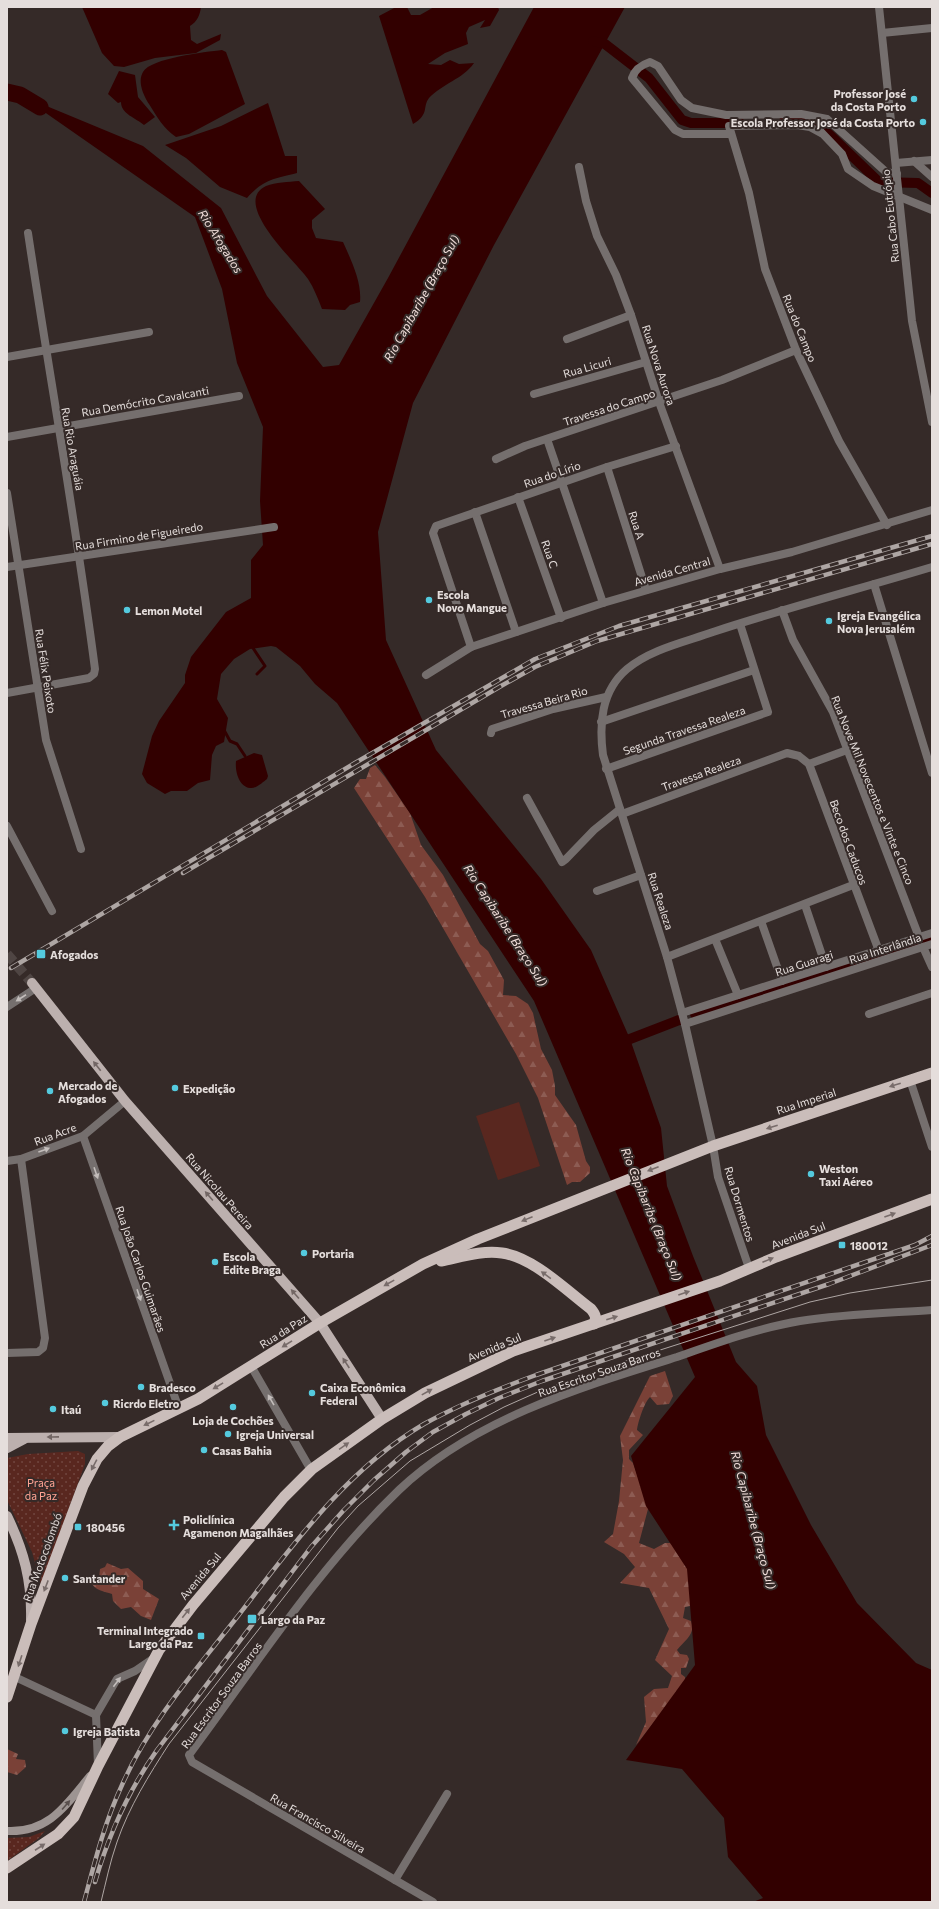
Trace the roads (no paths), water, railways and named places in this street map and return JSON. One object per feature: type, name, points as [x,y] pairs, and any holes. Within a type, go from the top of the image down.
[{"type":"highway","name":"Rua Imperial","points":[[564,1204],[713,1146],[932,1073]]},
{"type":"highway","name":"Avenida Sul","points":[[7,1868],[48,1842],[66,1827],[80,1807],[98,1766],[156,1656],[193,1605],[284,1497],[311,1470],[382,1419],[425,1393],[513,1352],[720,1281],[749,1268],[932,1199]]},
{"type":"highway","name":"Rua da Paz","points":[[120,1437],[179,1409],[320,1323],[423,1264],[478,1239],[564,1204]]},
{"type":"highway","points":[[423,1264],[481,1253],[503,1253],[515,1257],[535,1267],[591,1309],[595,1314],[596,1319],[594,1324]]},
{"type":"highway","name":"Rua Motocolombó","points":[[7,1697],[31,1624],[83,1486],[97,1459],[108,1446],[120,1437]]},
{"type":"main road","name":"Rua Nicolau Pereira","points":[[34,986],[125,1101],[320,1323],[382,1419]]},
{"type":"main road","name":"Rua da Paz","points":[[7,1438],[120,1437]]},
{"type":"main road","points":[[7,1448],[26,1438]]},
{"type":"main road","points":[[8,1519],[17,1536],[29,1576],[32,1596],[31,1624]]},
{"type":"main road","points":[[7,1831],[41,1826],[56,1816],[98,1766]]},
{"type":"street","name":"Rua Cabo Eutrópio","points":[[879,7],[916,346],[932,422]]},
{"type":"street","points":[[882,33],[932,28]]},
{"type":"street","points":[[897,174],[886,172],[827,119],[801,114],[726,114],[692,108],[681,100],[658,66],[650,62],[641,65],[634,73],[632,78],[675,130],[683,134],[797,125],[810,127],[821,133],[842,154],[848,169],[873,186],[932,210]]},
{"type":"street","name":"Rua do Campo","points":[[730,130],[750,193],[765,269],[796,350],[839,441],[887,525]]},
{"type":"street","points":[[896,163],[932,160]]},
{"type":"street","points":[[914,161],[932,177]]},
{"type":"street","name":"Rua Nova Aurora","points":[[580,167],[586,201],[597,236],[616,275],[631,315],[659,402],[720,569]]},
{"type":"street","name":"Rua Rio Araguáia","points":[[28,233],[57,428],[80,556],[95,669],[94,674],[89,678],[37,689]]},
{"type":"street","points":[[567,339],[631,315]]},
{"type":"street","points":[[7,357],[149,332]]},
{"type":"street","name":"Travessa do Campo","points":[[496,459],[547,439],[722,380],[796,350]]},
{"type":"street","name":"Rua Licuri","points":[[534,394],[646,362]]},
{"type":"street","name":"Rua Demócrito Cavalcanti","points":[[7,436],[239,396]]},
{"type":"street","points":[[547,439],[603,603]]},
{"type":"street","name":"Rua do Lírio","points":[[471,647],[433,533],[436,526],[561,482],[676,446]]},
{"type":"street","name":"Rua A","points":[[607,467],[646,590]]},
{"type":"street","name":"Rua Félix Peixoto","points":[[7,493],[20,565],[37,689],[46,740],[60,790],[81,849]]},
{"type":"street","name":"Rua C","points":[[518,497],[561,618]]},
{"type":"street","name":"Avenida Central","points":[[426,675],[471,647],[603,603],[720,569],[792,552],[887,525],[932,510]]},
{"type":"street","points":[[475,512],[516,632]]},
{"type":"street","name":"Rua Firmino de Figueiredo","points":[[7,567],[274,527]]},
{"type":"street","points":[[601,722],[754,670],[740,624],[782,610],[932,567]]},
{"type":"street","points":[[874,584],[932,773]]},
{"type":"street","name":"Rua Nove Mil Novecentos e Vinte e Cinco","points":[[782,610],[794,640],[833,712],[919,937]]},
{"type":"street","name":"Rua Realeza","points":[[713,1146],[686,1024],[667,957],[621,811],[606,769],[603,756],[601,722],[606,697],[617,680],[627,669],[641,659],[660,650],[740,624]]},
{"type":"street","name":"Segunda Travessa Realeza","points":[[606,769],[768,712],[754,670]]},
{"type":"street","points":[[7,693],[37,689]]},
{"type":"street","name":"Travessa Beira Rio","points":[[491,732],[492,729],[553,709],[606,697]]},
{"type":"street","points":[[809,764],[847,750]]},
{"type":"street","name":"Travessa Realeza","points":[[621,811],[787,753],[799,756],[809,764]]},
{"type":"street","name":"Beco dos Caducos","points":[[809,764],[853,885],[879,951]]},
{"type":"street","points":[[527,798],[562,862],[594,830],[621,811]]},
{"type":"street","points":[[7,826],[52,910]]},
{"type":"street","points":[[597,891],[641,875]]},
{"type":"street","points":[[667,957],[805,905],[853,885]]},
{"type":"street","points":[[805,905],[826,967]]},
{"type":"street","points":[[761,921],[782,981]]},
{"type":"street","name":"Rua Guaragi","points":[[682,1013],[932,933]]},
{"type":"street","points":[[715,939],[738,995]]},
{"type":"street","name":"Rua Interlândia","points":[[686,1024],[932,944]]},
{"type":"street","points":[[923,947],[932,967]]},
{"type":"street","points":[[7,1007],[34,986]]},
{"type":"street","points":[[870,1014],[932,993]]},
{"type":"street","points":[[910,1080],[932,1147]]},
{"type":"street","name":"Rua Acre","points":[[7,1161],[21,1159],[83,1136],[125,1101]]},
{"type":"street","name":"Rua João Carlos Guimarães","points":[[83,1136],[179,1409]]},
{"type":"street","name":"Rua Dormentos","points":[[713,1146],[718,1177],[749,1268]]},
{"type":"street","points":[[7,1353],[38,1352],[43,1348],[45,1338],[21,1159]]},
{"type":"street","name":"Rua Escritor Souza Barros","points":[[192,1762],[189,1755],[332,1563],[399,1490],[447,1452],[479,1434],[543,1403],[588,1385],[766,1328],[826,1318],[932,1310]]},
{"type":"street","points":[[251,1366],[311,1470]]},
{"type":"street","name":"Avenida Sul","points":[[98,1766],[96,1715],[118,1679],[135,1671],[156,1656]]},
{"type":"street","points":[[14,1677],[96,1715]]},
{"type":"street","name":"Rua Francisco Silveira","points":[[192,1762],[433,1902]]},
{"type":"street","points":[[395,1880],[447,1794]]},
{"type":"water","points":[[82,7],[201,7],[198,18],[190,26],[191,40],[197,44],[221,34],[220,40],[196,53],[155,58],[124,67],[114,66],[102,53]]},
{"type":"water","points":[[396,7],[407,7],[411,15],[420,15],[434,7],[498,7],[499,10],[490,26],[480,28],[485,20],[469,27],[466,33],[468,44],[445,53],[428,64],[441,65],[450,60],[459,64],[474,63],[464,73],[429,98],[424,114],[413,124],[379,16]]},
{"type":"water","name":"Rio Capibaribe (Braço Sul)","points":[[534,7],[625,7],[494,245],[413,403],[378,532],[386,640],[436,750],[541,879],[591,950],[630,1039],[661,1128],[667,1186],[693,1256],[736,1362],[757,1386],[766,1435],[811,1525],[857,1603],[916,1663],[932,1670],[932,1902],[753,1902],[763,1898],[728,1857],[724,1818],[682,1769],[626,1760],[695,1665],[687,1569],[646,1506],[631,1456],[695,1377],[534,1001],[337,703],[315,684],[300,666],[276,647],[271,646],[250,649],[234,659],[221,674],[217,699],[228,718],[224,742],[216,746],[212,755],[210,780],[198,783],[187,791],[171,791],[165,794],[147,783],[142,774],[152,736],[159,721],[185,683],[185,675],[191,657],[226,612],[251,598],[251,560],[263,545],[260,501],[263,427],[237,363],[222,289],[195,217],[20,95],[143,146],[221,208],[267,296],[323,367],[339,365],[388,278]]},
{"type":"water","points":[[222,50],[226,52],[245,104],[189,134],[176,137],[161,122],[145,97],[141,84],[141,76],[143,72],[148,67],[167,59]]},
{"type":"water","points":[[119,71],[135,75],[138,97],[155,117],[144,125],[126,113],[123,110],[121,102],[118,103],[108,94]]},
{"type":"water","points":[[268,103],[285,156],[297,156],[297,173],[264,183],[247,198],[220,187],[186,158],[165,145],[221,126]]},
{"type":"water","points":[[299,181],[325,209],[312,220],[312,228],[316,238],[343,242],[358,279],[360,302],[350,305],[345,310],[322,309],[308,279],[269,233],[261,219],[256,205],[257,194],[266,186]]},
{"type":"water","points":[[254,753],[262,755],[268,776],[267,779],[259,785],[250,788],[246,787],[240,781],[236,769],[236,761]]},
{"type":"waterway","points":[[593,41],[605,44],[649,78],[682,120],[691,123],[740,123]]},
{"type":"waterway","name":"Rio Afogados","points":[[7,92],[20,95],[40,107]]},
{"type":"waterway","name":"Rio Afogados","points":[[7,98],[20,95]]},
{"type":"waterway","points":[[784,121],[802,121],[829,134],[879,182],[918,183],[932,193]]},
{"type":"waterway","points":[[253,645],[253,648],[265,666],[257,674]]},
{"type":"waterway","points":[[224,730],[230,741],[237,744],[245,756]]},
{"type":"waterway","points":[[695,1014],[932,938]]},
{"type":"waterway","points":[[630,1039],[679,1020]]},
{"type":"tunnel","points":[[7,954],[32,983]]},
{"type":"tram line","points":[[101,1902],[112,1857],[127,1816],[154,1767],[169,1744],[338,1528],[358,1506],[410,1461],[470,1425],[504,1407],[540,1391],[629,1360],[810,1302],[850,1293],[932,1280]]},
{"type":"railway","points":[[11,968],[355,763],[535,659],[619,626],[932,536]]},
{"type":"railway","points":[[183,873],[535,667],[597,641],[932,544]]},
{"type":"railway","points":[[84,1902],[100,1843],[110,1814],[133,1763],[158,1720],[298,1539],[343,1488],[368,1464],[395,1443],[424,1424],[465,1403],[536,1375],[915,1245],[932,1236]]},
{"type":"railway","points":[[95,1882],[100,1864],[120,1813],[137,1781],[157,1750],[311,1547],[343,1511],[374,1480],[406,1452],[433,1432],[466,1414],[499,1398],[542,1381],[829,1284],[932,1245]]},
{"type":"place","name":"Professor José da Costa Porto","points":[[914,99]]},
{"type":"place","name":"Escola Professor José da Costa Porto","points":[[923,122]]},
{"type":"place","name":"Escola Novo Mangue","points":[[429,600]]},
{"type":"place","name":"Lemon Motel","points":[[127,610]]},
{"type":"place","name":"Igreja Evangélica Nova Jerusalém","points":[[829,621]]},
{"type":"place","name":"Afogados","points":[[41,954]]},
{"type":"place","name":"Expedição","points":[[175,1088]]},
{"type":"place","name":"Mercado de Afogados","points":[[50,1091]]},
{"type":"place","name":"Weston Taxi Aéreo","points":[[811,1174]]},
{"type":"place","name":"180012","points":[[842,1245]]},
{"type":"place","name":"Portaria","points":[[304,1253]]},
{"type":"place","name":"Escola Edite Braga","points":[[215,1262]]},
{"type":"place","name":"Bradesco","points":[[141,1387]]},
{"type":"place","name":"Caixa Econômica Federal","points":[[312,1393]]},
{"type":"place","name":"Ricrdo Eletro","points":[[105,1403]]},
{"type":"place","name":"Loja de Cochões","points":[[233,1407]]},
{"type":"place","name":"Itaú","points":[[53,1409]]},
{"type":"place","name":"Igreja Universal","points":[[228,1434]]},
{"type":"place","name":"Casas Bahia","points":[[204,1450]]},
{"type":"place","name":"Policlínica Agamenon Magalhães","points":[[174,1525]]},
{"type":"place","name":"180456","points":[[78,1527]]},
{"type":"place","name":"Santander","points":[[65,1578]]},
{"type":"place","name":"Largo da Paz","points":[[252,1619]]},
{"type":"place","name":"Terminal Integrado Largo da Paz","points":[[201,1636]]},
{"type":"place","name":"Igreja Batista","points":[[65,1731]]},
{"type":"park label","name":"Praça da Paz","points":[[41,1488]]}]
